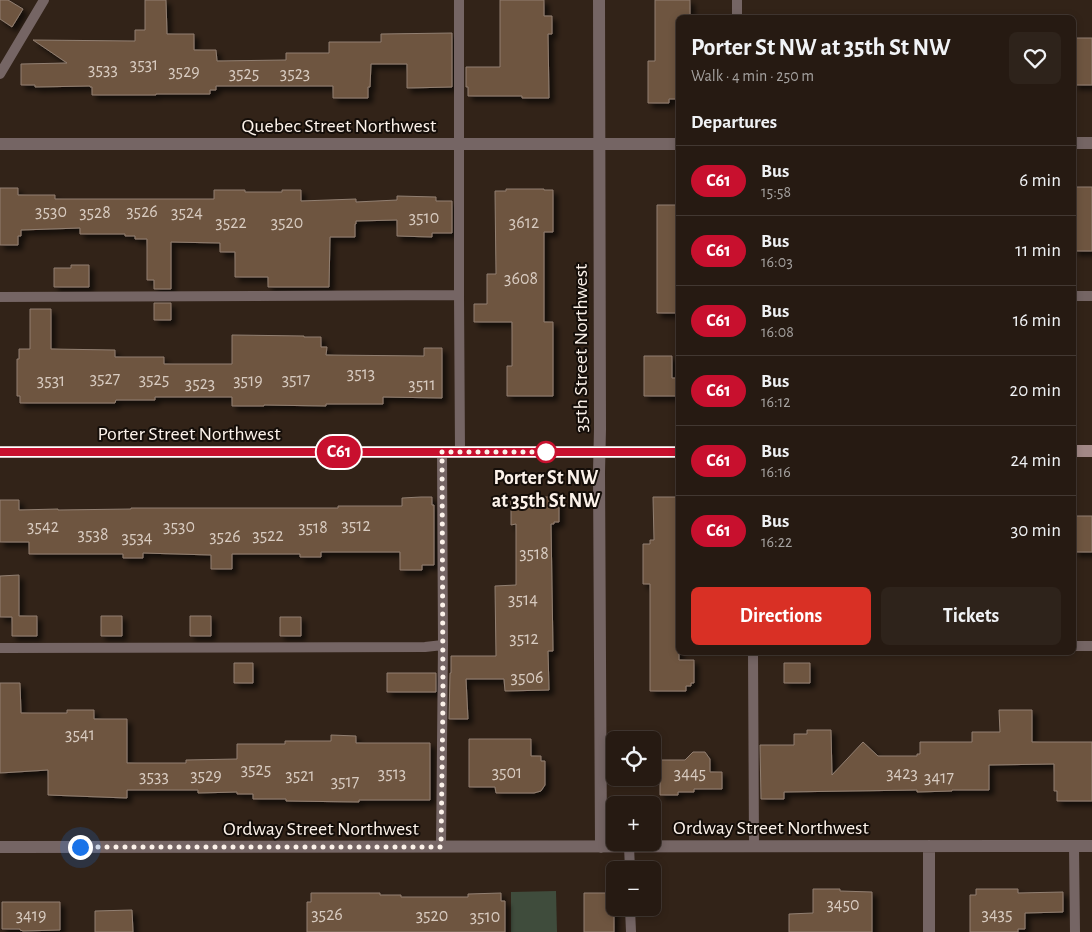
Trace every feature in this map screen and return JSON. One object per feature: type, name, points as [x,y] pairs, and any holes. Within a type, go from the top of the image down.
[{"type":"street","name":"35th Street Northwest","points":[[599,0],[601,847]]},
{"type":"street","points":[[1076,143],[1092,143]]},
{"type":"street","name":"Quebec Street Northwest","points":[[0,144],[676,144]]},
{"type":"street","points":[[1076,451],[1092,451]]},
{"type":"street","name":"Porter Street Northwest","points":[[0,452],[676,452]]},
{"type":"street","name":"Ordway Street Northwest","points":[[661,846],[1092,846]]},
{"type":"street","points":[[929,846],[929,932]]},
{"type":"street","name":"Ordway Street Northwest","points":[[0,847],[606,847]]},
{"type":"lane","points":[[0,74],[44,0]]},
{"type":"lane","points":[[459,0],[460,452]]},
{"type":"lane","points":[[737,0],[737,15]]},
{"type":"lane","points":[[0,297],[459,295]]},
{"type":"lane","points":[[1076,296],[1092,296]]},
{"type":"lane","points":[[441,847],[442,452]]},
{"type":"lane","points":[[0,648],[425,647],[443,645]]},
{"type":"lane","points":[[1076,646],[1092,646]]},
{"type":"lane","points":[[753,655],[754,846]]},
{"type":"lane","points":[[1074,846],[1075,932]]},
{"type":"lane","points":[[630,916],[631,932]]},
{"type":"green space","points":[[556,891],[557,932],[511,932],[511,892]]},
{"type":"building","points":[[0,0],[8,0],[23,9],[12,27],[0,19]]},
{"type":"building","points":[[145,0],[166,0],[167,34],[194,34],[194,50],[216,50],[217,61],[286,60],[286,53],[329,53],[329,42],[381,42],[381,34],[452,33],[452,87],[407,88],[407,64],[371,64],[368,98],[333,98],[333,86],[216,86],[216,90],[210,90],[210,94],[92,95],[92,87],[90,86],[35,87],[35,85],[21,85],[21,64],[67,63],[33,40],[135,41],[135,30],[145,30]]},
{"type":"building","points":[[500,0],[544,0],[544,16],[552,16],[552,34],[548,34],[549,98],[468,96],[466,67],[500,67]]},
{"type":"building","points":[[655,0],[690,0],[690,15],[676,15],[676,99],[669,99],[669,103],[648,103],[648,61],[655,61]]},
{"type":"building","points":[[1076,38],[1092,38],[1092,85],[1076,85]]},
{"type":"building","points":[[1076,187],[1092,187],[1092,251],[1076,251]]},
{"type":"building","points":[[0,188],[18,188],[18,195],[55,195],[55,199],[214,199],[214,190],[282,192],[282,190],[301,190],[301,201],[356,199],[356,202],[397,200],[397,196],[436,197],[436,201],[452,201],[452,233],[432,233],[432,237],[397,236],[397,220],[356,221],[355,237],[330,237],[329,287],[268,287],[268,277],[235,277],[235,252],[220,252],[220,243],[171,242],[171,289],[154,289],[154,280],[147,280],[147,239],[135,239],[135,236],[125,236],[125,234],[80,234],[80,228],[21,230],[21,236],[18,236],[18,245],[0,245]]},
{"type":"building","points":[[506,189],[553,190],[553,232],[544,232],[544,322],[553,322],[553,396],[507,396],[507,366],[512,366],[512,322],[474,322],[474,304],[487,304],[487,274],[496,274],[495,191],[506,191]]},
{"type":"building","points":[[657,205],[676,205],[676,313],[657,313]]},
{"type":"building","points":[[71,265],[89,265],[89,287],[54,287],[54,268],[71,268]]},
{"type":"building","points":[[154,303],[171,303],[171,320],[154,320]]},
{"type":"building","points":[[30,309],[51,309],[51,349],[115,350],[115,357],[164,357],[164,364],[232,364],[232,335],[321,337],[321,347],[327,347],[326,355],[424,356],[424,348],[442,348],[442,398],[383,397],[383,404],[326,404],[326,406],[232,406],[232,397],[155,397],[155,400],[116,400],[115,403],[20,403],[20,396],[17,396],[17,359],[19,359],[19,349],[30,349]]},
{"type":"building","points":[[644,356],[672,356],[672,378],[676,378],[676,396],[644,396]]},
{"type":"building","points":[[432,497],[432,505],[434,505],[434,565],[422,565],[422,570],[400,570],[400,552],[321,552],[321,557],[300,557],[300,554],[232,554],[232,569],[211,569],[211,555],[143,553],[143,558],[123,558],[123,554],[29,554],[29,542],[0,542],[0,500],[19,500],[19,510],[58,510],[402,506],[402,498]]},
{"type":"building","points":[[511,497],[559,497],[559,522],[551,524],[553,651],[548,651],[549,690],[505,691],[504,679],[466,679],[468,719],[449,719],[451,656],[496,656],[495,586],[516,585],[516,524],[511,525]]},
{"type":"building","points":[[653,497],[676,497],[676,655],[679,655],[679,660],[694,660],[694,683],[691,683],[691,686],[686,686],[686,691],[650,691],[650,584],[643,584],[643,544],[650,544],[650,540],[654,540]]},
{"type":"building","points":[[1076,516],[1092,516],[1092,552],[1076,552]]},
{"type":"building","points":[[19,575],[19,616],[37,616],[37,636],[12,636],[12,617],[0,617],[0,576]]},
{"type":"building","points":[[101,616],[122,616],[122,636],[101,636]]},
{"type":"building","points":[[190,616],[211,616],[211,636],[190,636]]},
{"type":"building","points":[[280,617],[301,617],[301,636],[280,636]]},
{"type":"building","points":[[234,663],[253,663],[253,683],[234,683]]},
{"type":"building","points":[[784,663],[810,663],[810,683],[784,683]]},
{"type":"building","points":[[387,673],[436,673],[436,692],[387,692]]},
{"type":"building","points":[[0,683],[20,683],[21,713],[67,713],[67,710],[94,710],[94,719],[127,719],[127,763],[186,763],[186,760],[237,759],[237,744],[285,744],[285,741],[331,741],[331,735],[356,736],[356,743],[430,743],[430,800],[359,800],[359,802],[286,801],[286,799],[253,799],[253,794],[237,794],[237,792],[198,793],[198,790],[127,790],[127,798],[48,795],[48,770],[0,773]]},
{"type":"building","points":[[999,710],[1032,710],[1032,742],[1092,742],[1092,801],[1057,801],[1057,791],[1054,791],[1054,764],[989,765],[989,790],[784,792],[784,799],[761,799],[760,745],[794,745],[794,734],[807,734],[807,730],[831,730],[832,775],[863,742],[878,756],[917,756],[917,754],[920,754],[920,742],[972,742],[972,732],[1000,732]]},
{"type":"building","points":[[469,739],[531,739],[531,756],[541,756],[541,761],[545,761],[545,785],[541,791],[534,793],[496,793],[495,787],[469,787]]},
{"type":"building","points":[[693,752],[705,752],[710,759],[710,772],[722,772],[722,789],[694,789],[694,792],[678,792],[678,795],[660,795],[661,760],[685,760]]},
{"type":"building","points":[[813,889],[872,892],[872,932],[789,932],[789,914],[813,913]]},
{"type":"building","points":[[976,889],[1018,889],[1018,893],[1063,892],[1063,912],[1025,913],[1025,929],[1018,929],[1018,932],[970,932],[970,895],[976,895]]},
{"type":"building","points":[[311,893],[380,893],[380,895],[401,895],[401,897],[468,897],[468,894],[501,893],[501,901],[505,901],[505,932],[307,932],[307,902],[311,902]]},
{"type":"building","points":[[584,893],[606,893],[606,916],[614,916],[614,932],[584,932]]},
{"type":"building","points":[[2,902],[60,902],[60,930],[23,931],[20,929],[2,929]]},
{"type":"building","points":[[132,910],[133,932],[95,932],[95,911]]},
{"type":"bus line","name":"C61","points":[[0,452],[676,452]]},
{"type":"place","name":"Porter St NW at 35th St NW","points":[[546,452]]},
{"type":"route","points":[[80,847],[441,847],[443,698],[442,452],[546,452]]}]
